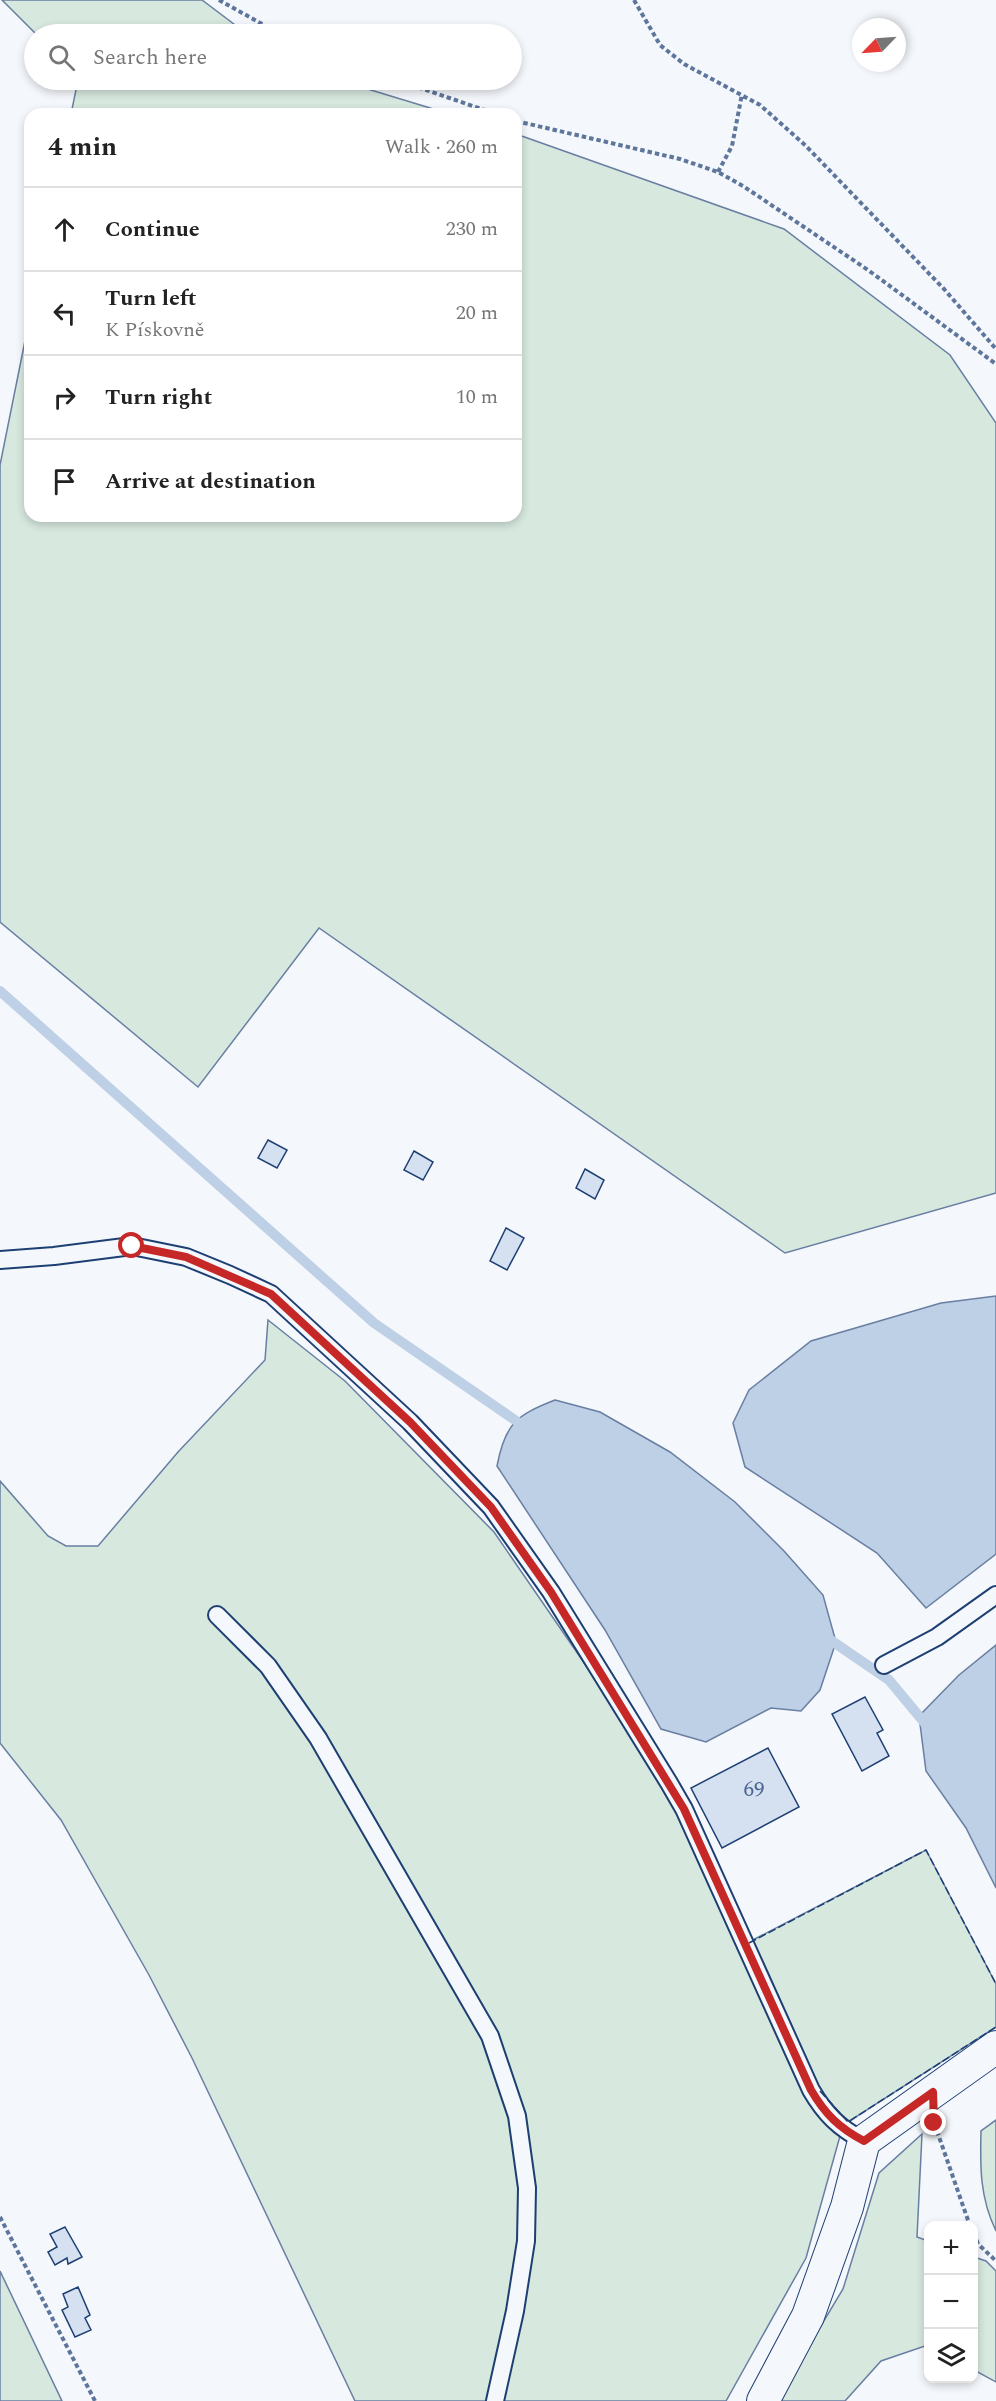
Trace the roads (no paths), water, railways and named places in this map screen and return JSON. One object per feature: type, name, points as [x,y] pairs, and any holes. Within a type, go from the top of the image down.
[{"type":"street","points":[[763,2401],[808,2316],[847,2206],[864,2141],[996,2047]]},
{"type":"lane","points":[[0,1260],[132,1246],[186,1257],[271,1294],[418,1430],[491,1507],[551,1592],[684,1809],[811,2090],[825,2114],[844,2131],[864,2141]]},
{"type":"lane","points":[[884,1665],[937,1637],[996,1595]]},
{"type":"lane","points":[[217,1615],[268,1666],[318,1738],[490,2036],[517,2116],[527,2188],[526,2241],[515,2311],[495,2401]]},
{"type":"water","points":[[996,1296],[996,1554],[926,1608],[877,1553],[745,1467],[733,1423],[749,1390],[811,1341],[941,1303]]},
{"type":"water","points":[[555,1400],[600,1412],[670,1452],[735,1502],[784,1551],[823,1595],[836,1642],[820,1690],[801,1711],[771,1708],[706,1742],[661,1729],[605,1630],[497,1466],[504,1440],[515,1422],[531,1411]]},
{"type":"water","points":[[996,1645],[996,1888],[966,1828],[926,1771],[919,1716],[959,1675]]},
{"type":"waterway","points":[[0,991],[374,1323],[528,1429]]},
{"type":"waterway","points":[[826,1637],[889,1680],[928,1727]]}]
